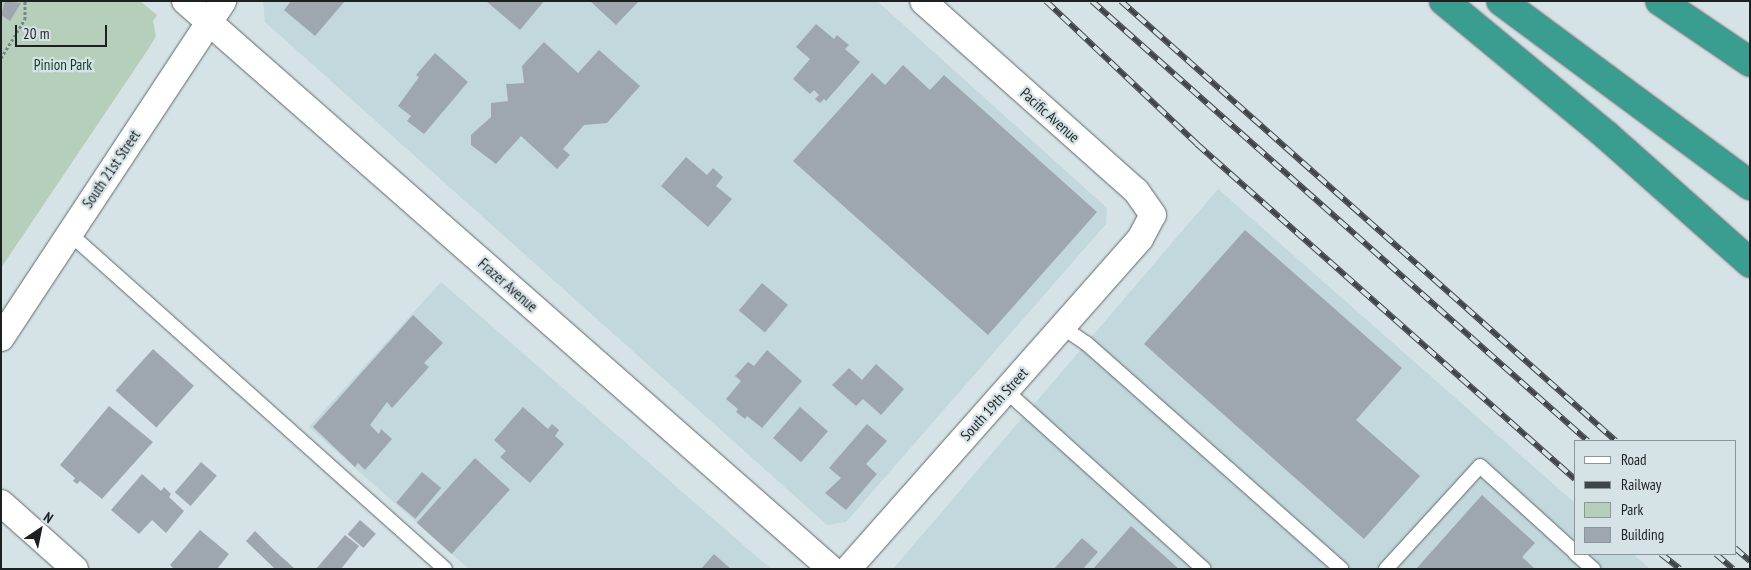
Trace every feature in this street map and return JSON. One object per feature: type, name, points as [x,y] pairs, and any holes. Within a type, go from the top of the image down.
[{"type":"highway","points":[[1444,1],[1606,135],[1750,263]]},
{"type":"highway","points":[[1501,1],[1750,185]]},
{"type":"highway","points":[[1660,1],[1750,62]]},
{"type":"street","name":"Frazer Avenue","points":[[185,1],[216,11],[831,569]]},
{"type":"street","name":"Pacific Avenue","points":[[923,1],[1136,191],[1153,215],[1140,239]]},
{"type":"street","name":"South 21st Street","points":[[1,338],[216,11]]},
{"type":"street","name":"South 19th Street","points":[[848,569],[1140,239]]},
{"type":"street","points":[[1,503],[75,569]]},
{"type":"lane","points":[[69,233],[444,569]]},
{"type":"lane","points":[[1062,327],[1086,343],[1341,569]]},
{"type":"lane","points":[[1006,391],[1204,569]]},
{"type":"lane","points":[[1386,569],[1480,466],[1574,551]]},
{"type":"lane","points":[[1578,555],[1593,569]]},
{"type":"path","points":[[1,58],[25,19],[25,1]]},
{"type":"shaded area","points":[[877,1],[1107,208],[1106,224],[846,522],[827,525],[265,22],[263,2]]},
{"type":"shaded area","points":[[1218,189],[1574,502],[1574,555],[1634,555],[1650,569],[893,569]]},
{"type":"shaded area","points":[[441,282],[771,569],[469,569],[309,427]]},
{"type":"green space","name":"Pinion Park","points":[[1,1],[140,1],[157,15],[153,21],[156,36],[149,48],[1,268]]},
{"type":"building","points":[[5,1],[21,3],[10,21],[1,15]]},
{"type":"building","points":[[291,1],[345,1],[315,36],[284,10]]},
{"type":"building","points":[[486,1],[544,1],[520,30]]},
{"type":"building","points":[[590,1],[639,1],[616,25]]},
{"type":"building","points":[[816,24],[834,39],[837,35],[849,45],[845,49],[860,62],[826,101],[824,99],[820,103],[815,99],[819,95],[814,90],[810,94],[793,79],[810,59],[796,47]]},
{"type":"building","points":[[544,42],[578,73],[599,50],[640,86],[607,123],[584,125],[563,149],[570,155],[557,169],[521,136],[496,164],[471,145],[471,135],[491,117],[491,103],[508,101],[506,84],[524,83],[522,66]]},
{"type":"building","points":[[435,53],[468,82],[424,134],[407,121],[411,116],[398,106],[419,77],[416,75]]},
{"type":"building","points":[[903,65],[930,90],[944,75],[1097,212],[988,335],[793,161],[872,73],[885,85]]},
{"type":"building","points":[[686,157],[707,175],[713,168],[723,177],[716,186],[732,199],[708,227],[661,186]]},
{"type":"building","points":[[1245,230],[1402,368],[1356,420],[1420,476],[1364,539],[1144,344]]},
{"type":"building","points":[[762,283],[788,305],[765,332],[739,311]]},
{"type":"building","points":[[413,315],[443,343],[424,363],[429,367],[392,408],[387,402],[370,425],[379,434],[381,429],[392,439],[365,470],[358,463],[355,467],[313,427]]},
{"type":"building","points":[[153,349],[194,386],[156,427],[116,391]]},
{"type":"building","points":[[767,350],[802,381],[762,428],[747,416],[745,419],[736,412],[738,409],[726,399],[741,381],[735,376],[748,362],[754,366]]},
{"type":"building","points":[[876,364],[904,389],[881,415],[863,399],[856,406],[832,385],[849,368],[862,380]]},
{"type":"building","points":[[109,406],[153,442],[102,499],[80,481],[77,484],[73,481],[75,478],[60,465]]},
{"type":"building","points":[[523,407],[548,429],[552,424],[559,430],[555,436],[564,444],[530,483],[500,457],[506,451],[494,440]]},
{"type":"building","points":[[800,407],[828,431],[801,462],[773,438]]},
{"type":"building","points":[[867,424],[887,441],[866,464],[877,474],[846,510],[825,493],[841,478],[829,468]]},
{"type":"building","points":[[475,458],[510,489],[452,554],[417,523]]},
{"type":"building","points":[[201,462],[217,476],[191,506],[175,492]]},
{"type":"building","points":[[422,472],[441,488],[415,519],[396,503]]},
{"type":"building","points":[[142,474],[161,491],[164,487],[171,494],[169,497],[184,511],[166,533],[152,520],[139,534],[111,510]]},
{"type":"building","points":[[1482,495],[1535,543],[1522,557],[1535,569],[1416,569]]},
{"type":"building","points":[[360,520],[376,534],[363,548],[348,534]]},
{"type":"building","points":[[1131,526],[1179,569],[1093,569]]},
{"type":"building","points":[[200,530],[229,554],[217,569],[174,569],[170,565]]},
{"type":"building","points":[[255,531],[295,569],[275,569],[246,541]]},
{"type":"building","points":[[345,535],[359,546],[341,569],[316,569]]},
{"type":"building","points":[[1082,538],[1098,552],[1083,569],[1054,569]]},
{"type":"building","points":[[714,554],[731,569],[701,569]]},
{"type":"railway","points":[[1046,1],[1197,144],[1574,478]]},
{"type":"railway","points":[[1092,1],[1587,440]]},
{"type":"railway","points":[[1121,1],[1615,440]]},
{"type":"railway","points":[[1736,549],[1750,561]]},
{"type":"railway","points":[[1662,555],[1680,569]]},
{"type":"railway","points":[[1717,555],[1733,569]]}]
